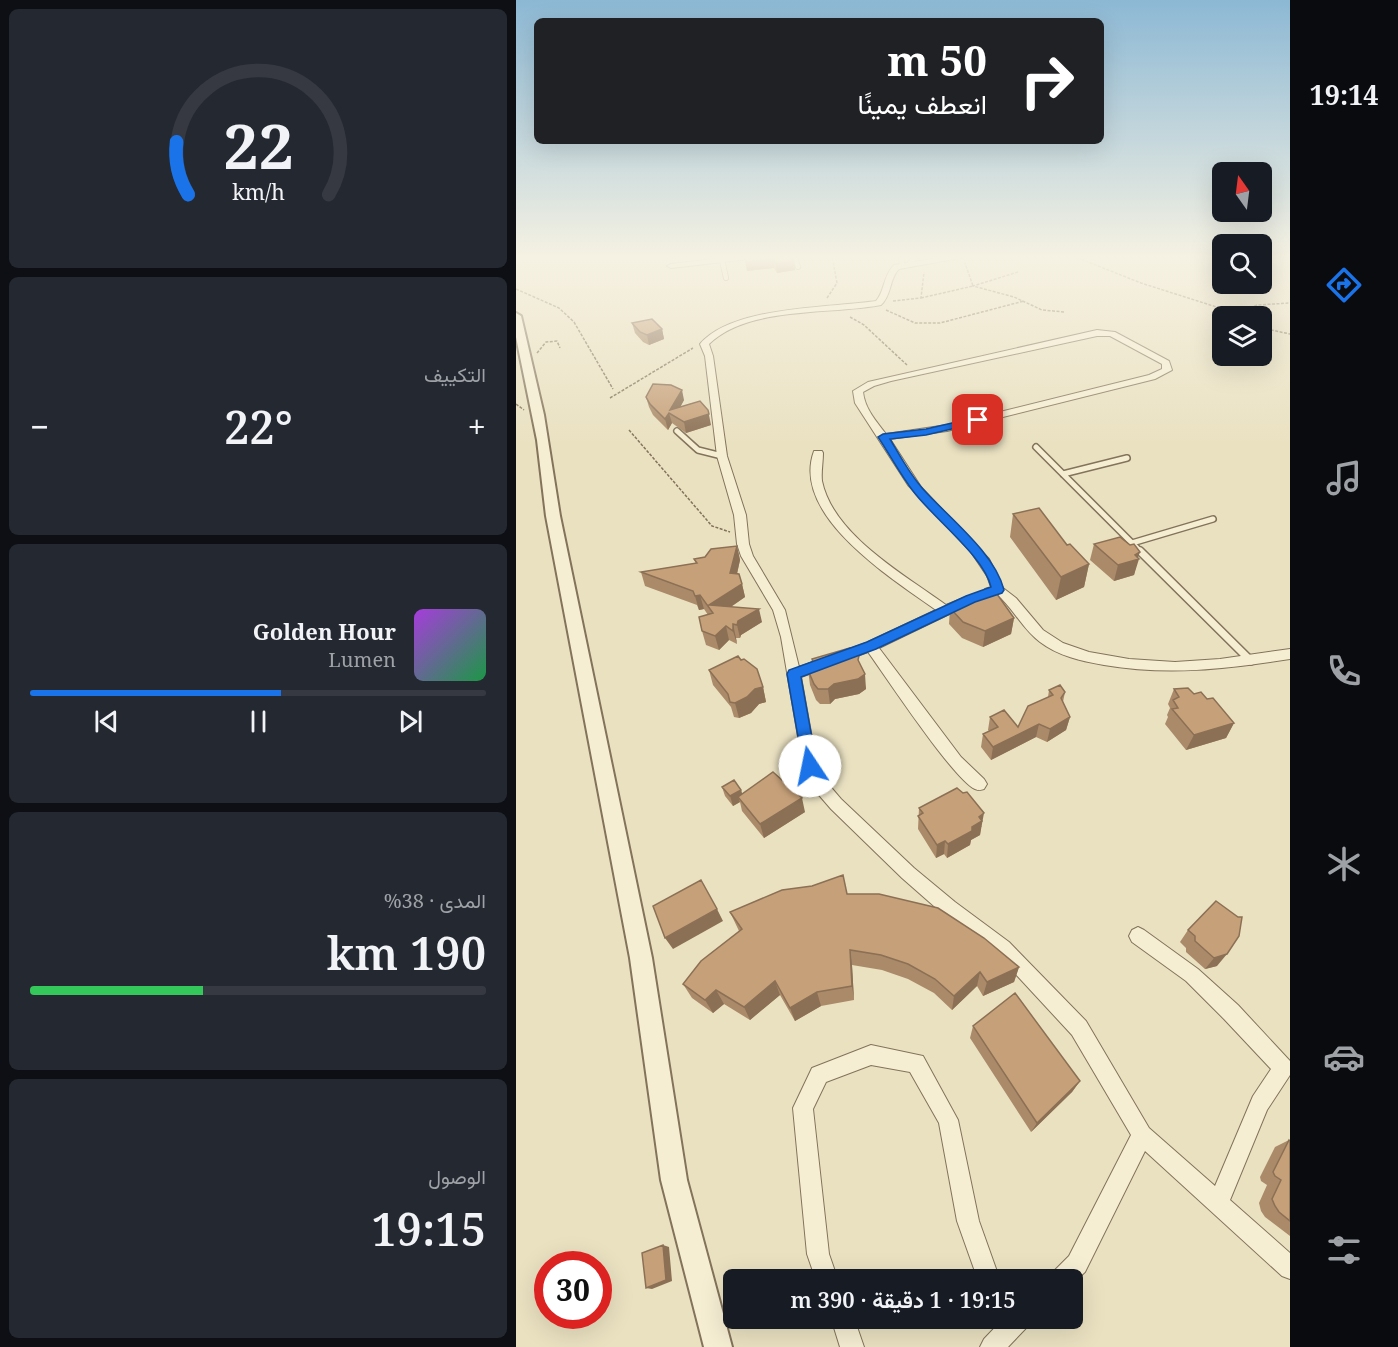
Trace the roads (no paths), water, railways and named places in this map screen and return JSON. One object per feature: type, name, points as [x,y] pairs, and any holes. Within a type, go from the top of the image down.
[{"type":"street","points":[[517,319],[547,457],[553,516],[641,958],[674,1180],[718,1347]]},
{"type":"street","points":[[753,319],[710,336],[704,344],[709,356],[722,456],[740,515],[741,535],[747,556],[779,610],[794,674],[810,766],[817,782],[836,804],[908,873],[949,908],[1003,948],[1079,1028],[1142,1135],[1290,1268]]},
{"type":"street","points":[[883,437],[947,428],[1152,377],[1167,370],[1168,367],[1155,356],[1118,336],[1106,333],[1086,335],[871,384],[858,391],[860,401],[883,437],[918,490],[982,560],[995,578],[998,590],[1015,603],[1033,628],[1046,639],[1087,657],[1164,669],[1251,661],[1290,654]]},
{"type":"street","points":[[818,453],[817,478],[821,492],[830,511],[847,533],[865,552],[946,611]]},
{"type":"street","points":[[794,674],[871,646],[998,590]]},
{"type":"street","points":[[871,646],[950,753],[979,784]]},
{"type":"street","points":[[1138,936],[1192,975],[1286,1070],[1260,1103],[1218,1203]]},
{"type":"street","points":[[823,1269],[818,1254],[803,1108],[819,1075],[871,1055],[916,1063],[948,1120],[968,1221],[985,1269]]},
{"type":"street","points":[[1072,1269],[1077,1264],[1142,1135]]},
{"type":"street","points":[[846,1329],[852,1347]]},
{"type":"street","points":[[992,1347],[1007,1329]]},
{"type":"lane","points":[[677,431],[698,450],[722,456]]},
{"type":"lane","points":[[1036,447],[1251,661]]},
{"type":"lane","points":[[1063,474],[1127,458]]},
{"type":"lane","points":[[1132,543],[1213,519]]}]
